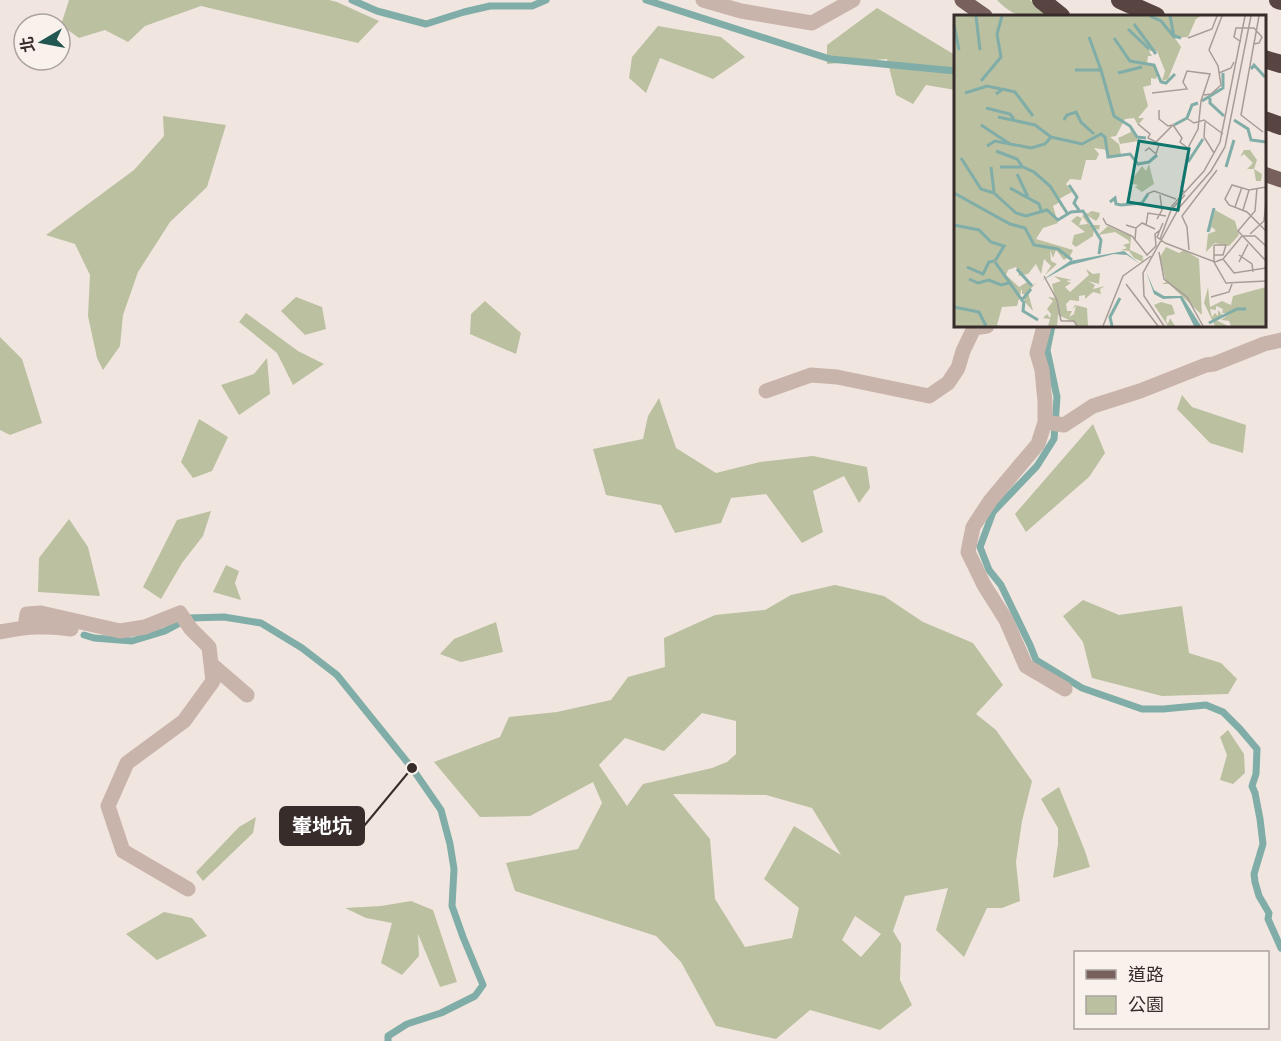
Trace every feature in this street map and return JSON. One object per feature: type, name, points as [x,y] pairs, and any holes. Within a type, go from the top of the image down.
[{"type":"highway","points":[[1041,0],[1060,15]]},
{"type":"highway","points":[[1120,0],[1154,15]]},
{"type":"highway","points":[[1266,60],[1281,64]]},
{"type":"highway","points":[[1266,121],[1281,126]]},
{"type":"main road","points":[[962,0],[983,15]]},
{"type":"main road","points":[[1266,175],[1281,180]]},
{"type":"street","points":[[703,0],[741,11],[812,23],[853,0]]},
{"type":"street","points":[[766,391],[812,375],[837,377],[929,396],[948,383],[958,368],[974,328],[980,327]]},
{"type":"street","points":[[1044,327],[1037,353],[1042,370],[1046,402],[1053,423]]},
{"type":"street","points":[[1065,689],[1026,666],[1006,620],[984,585],[968,552],[973,527],[990,501],[1053,423],[1093,406],[1140,391],[1264,344],[1281,340]]},
{"type":"street","points":[[24,627],[27,614],[41,613],[120,631],[145,627],[180,613],[209,647],[213,681],[184,721],[127,764],[108,806],[123,851],[188,888]]},
{"type":"street","points":[[0,632],[24,627],[55,626],[74,630]]},
{"type":"street","points":[[211,664],[247,695]]},
{"type":"green space","points":[[69,0],[329,0],[379,21],[358,43],[201,6],[145,26],[128,42],[105,30],[79,38],[72,33],[72,12],[65,12]]},
{"type":"green space","points":[[997,0],[1030,0],[1050,15],[1016,14]]},
{"type":"green space","points":[[877,8],[954,54],[954,90],[926,85],[913,104],[896,95],[887,59],[827,64],[827,45]]},
{"type":"green space","points":[[658,26],[721,37],[745,57],[713,79],[660,58],[646,93],[629,78],[632,57]]},
{"type":"green space","points":[[163,116],[226,125],[207,187],[170,222],[138,272],[123,315],[120,346],[103,370],[97,358],[88,316],[90,275],[75,244],[46,235],[134,170],[164,136]]},
{"type":"green space","points":[[296,297],[322,307],[326,329],[305,335],[281,311]]},
{"type":"green space","points":[[485,301],[521,333],[516,354],[470,334],[471,314]]},
{"type":"green space","points":[[246,313],[298,351],[324,364],[293,385],[277,353],[239,322]]},
{"type":"green space","points":[[0,337],[22,359],[42,423],[10,435],[0,430]]},
{"type":"green space","points":[[267,358],[270,394],[239,415],[221,385],[254,374]]},
{"type":"green space","points":[[1182,395],[1192,407],[1246,425],[1243,453],[1210,443],[1177,409]]},
{"type":"green space","points":[[659,398],[676,448],[716,473],[760,462],[813,456],[867,467],[870,488],[859,503],[844,476],[813,491],[823,532],[802,543],[766,494],[731,498],[721,523],[675,533],[661,505],[606,495],[593,449],[643,439],[648,416]]},
{"type":"green space","points":[[199,419],[228,437],[212,471],[193,478],[181,462]]},
{"type":"green space","points":[[1093,424],[1105,453],[1089,477],[1026,532],[1015,514]]},
{"type":"green space","points":[[211,511],[203,536],[182,563],[161,599],[143,587],[177,520]]},
{"type":"green space","points":[[69,519],[88,547],[100,596],[38,592],[39,558]]},
{"type":"green space","points":[[226,565],[239,571],[235,583],[241,600],[213,592]]},
{"type":"green space","points":[[835,585],[884,596],[923,622],[973,643],[1003,685],[976,714],[996,730],[1032,781],[1022,821],[1016,862],[1020,901],[1002,908],[987,908],[964,957],[936,930],[948,888],[905,896],[893,931],[901,944],[900,980],[912,1005],[880,1030],[810,1010],[776,1039],[716,1026],[681,962],[656,936],[515,891],[506,863],[578,849],[602,803],[593,782],[530,816],[480,817],[434,762],[500,737],[509,717],[557,712],[611,700],[628,677],[665,667],[664,638],[715,615],[765,610],[791,595]],"holes":[[[702,713],[736,721],[736,754],[727,762],[712,768],[643,784],[627,806],[599,765],[625,738],[664,751]],[[673,794],[766,795],[812,808],[841,855],[794,826],[764,879],[799,908],[792,938],[745,947],[715,899],[710,839]],[[855,916],[881,934],[861,957],[842,940]]]},
{"type":"green space","points":[[1083,600],[1119,615],[1182,606],[1189,653],[1221,663],[1237,679],[1228,694],[1162,696],[1092,678],[1083,642],[1063,616]]},
{"type":"green space","points":[[496,622],[503,652],[461,662],[440,654],[454,639]]},
{"type":"green space","points":[[1228,730],[1244,754],[1245,773],[1233,784],[1220,780],[1227,755],[1220,737]]},
{"type":"green space","points":[[1059,787],[1090,867],[1053,878],[1058,828],[1041,799]]},
{"type":"green space","points":[[256,817],[253,833],[203,881],[196,872],[239,827]]},
{"type":"green space","points":[[411,901],[433,910],[457,982],[440,987],[418,934],[419,956],[402,975],[381,963],[392,923],[366,918],[345,908],[381,906]]},
{"type":"green space","points":[[164,912],[192,918],[207,936],[157,960],[126,934]]},
{"type":"waterway","points":[[352,0],[377,11],[426,24],[490,6],[532,6],[546,0]]},
{"type":"waterway","points":[[646,0],[830,59],[954,71]]},
{"type":"waterway","points":[[1052,327],[1047,350],[1057,397],[1054,439],[1037,466],[993,512],[980,547],[989,570],[1001,585],[1036,660],[1082,688],[1142,709],[1206,705],[1223,712],[1257,749],[1256,774],[1252,786],[1263,844],[1254,874],[1259,896],[1269,913],[1268,919],[1281,948]]},
{"type":"waterway","points":[[84,635],[132,641],[165,631],[189,618],[224,617],[261,623],[302,648],[337,675],[412,768],[441,810],[454,869],[452,906],[483,985],[475,996],[441,1013],[407,1024],[388,1036],[388,1041]]},
{"type":"place","name":"輋地坑","points":[[412,768]]}]
